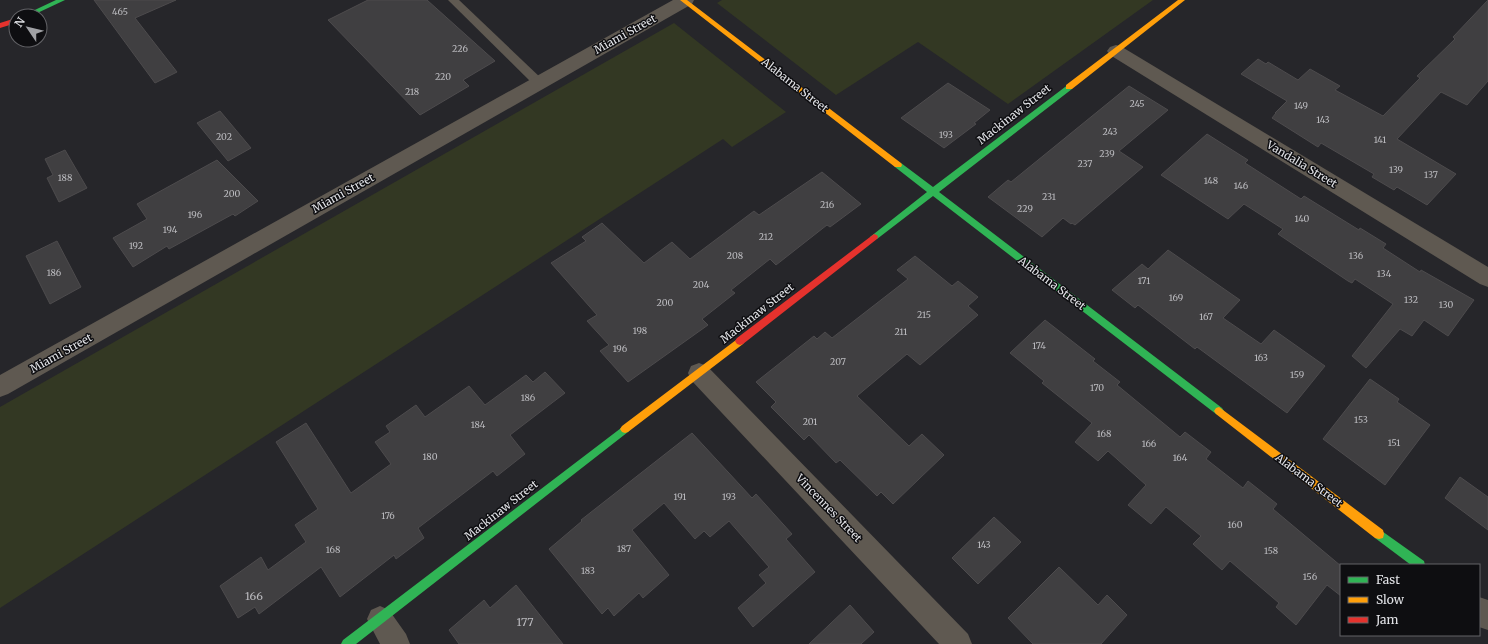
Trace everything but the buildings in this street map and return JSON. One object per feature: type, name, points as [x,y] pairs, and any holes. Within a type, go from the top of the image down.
[{"type":"street","points":[[44,8],[62,0]]},
{"type":"street","name":"Miami Street","points":[[0,387],[685,0]]},
{"type":"street","name":"Alabama Street","points":[[685,0],[1419,564]]},
{"type":"street","name":"Mackinaw Street","points":[[347,644],[1182,0]]},
{"type":"street","name":"Vandalia Street","points":[[1116,50],[1488,278]]},
{"type":"street","name":"Vincennes Street","points":[[699,373],[958,644]]},
{"type":"street","points":[[1480,611],[1488,617]]},
{"type":"street","points":[[380,619],[396,644]]},
{"type":"lane","points":[[453,0],[539,83]]},
{"type":"green space","points":[[722,0],[1153,0],[1008,104],[918,42],[836,95],[717,3]]},
{"type":"green space","points":[[674,23],[786,112],[732,147],[723,139],[0,608],[0,407]]},
{"type":"traffic: fast","points":[[44,8],[62,0]]},
{"type":"traffic: fast","points":[[874,237],[1069,87]]},
{"type":"traffic: fast","points":[[898,165],[1219,411]]},
{"type":"traffic: fast","points":[[347,644],[625,429]]},
{"type":"traffic: fast","points":[[1379,534],[1419,564]]},
{"type":"traffic: slow","points":[[683,0],[898,165]]},
{"type":"traffic: slow","points":[[1069,87],[1182,0]]},
{"type":"traffic: slow","points":[[625,429],[740,341]]},
{"type":"traffic: slow","points":[[1219,411],[1379,534]]},
{"type":"traffic: jam","points":[[0,26],[8,23]]},
{"type":"traffic: jam","points":[[740,341],[874,237]]}]
